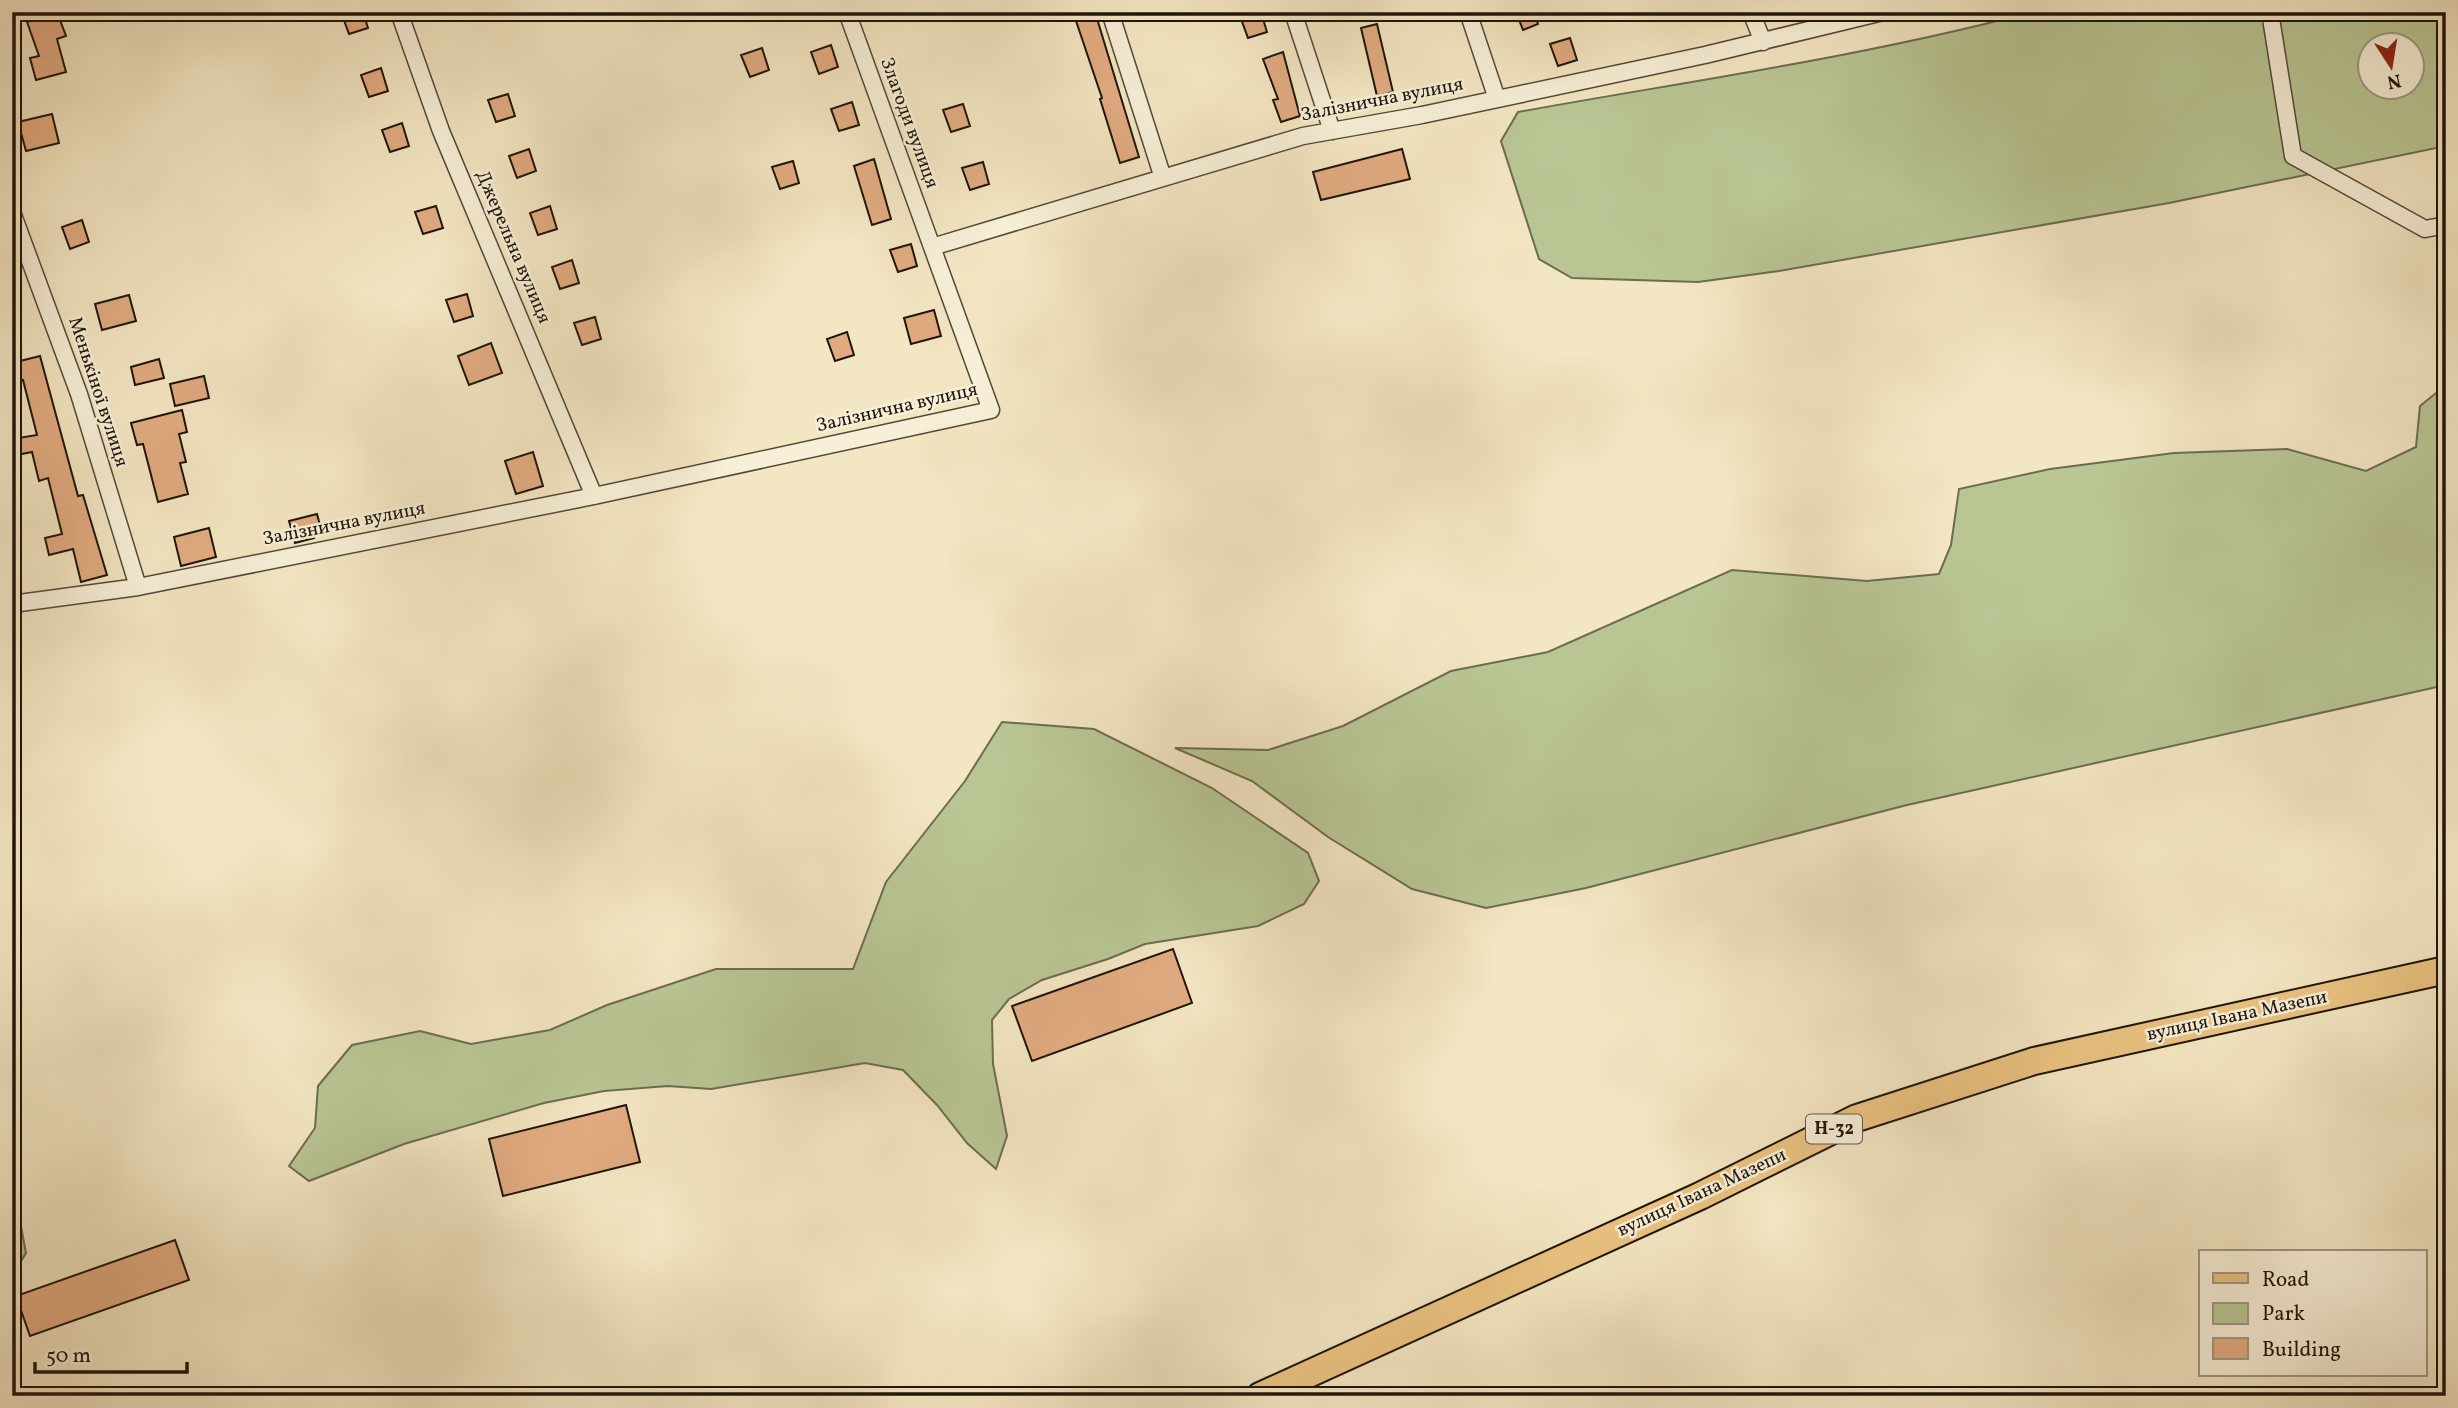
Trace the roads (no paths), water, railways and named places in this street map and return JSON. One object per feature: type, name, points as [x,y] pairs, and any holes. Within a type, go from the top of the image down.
[{"type":"main road","name":"вулиця Івана Мазепи","points":[[1260,1396],[1700,1196],[1857,1118],[2034,1061],[2446,970]]},
{"type":"street","name":"Джерельна вулиця","points":[[399,12],[441,131],[594,496]]},
{"type":"street","name":"Злагоди вулиця","points":[[847,12],[932,247]]},
{"type":"street","points":[[1110,12],[1163,178]]},
{"type":"street","points":[[1293,12],[1332,131]]},
{"type":"street","points":[[1468,12],[1497,99]]},
{"type":"street","points":[[1751,12],[1763,42]]},
{"type":"street","name":"Залізнична вулиця","points":[[12,604],[138,587],[594,496],[991,410],[932,247],[1303,136],[1497,99],[1763,42],[1883,12]]},
{"type":"street","points":[[2270,12],[2293,156],[2425,229],[2446,225]]},
{"type":"street","name":"Менькіної вулиця","points":[[12,212],[79,394],[138,587]]}]
